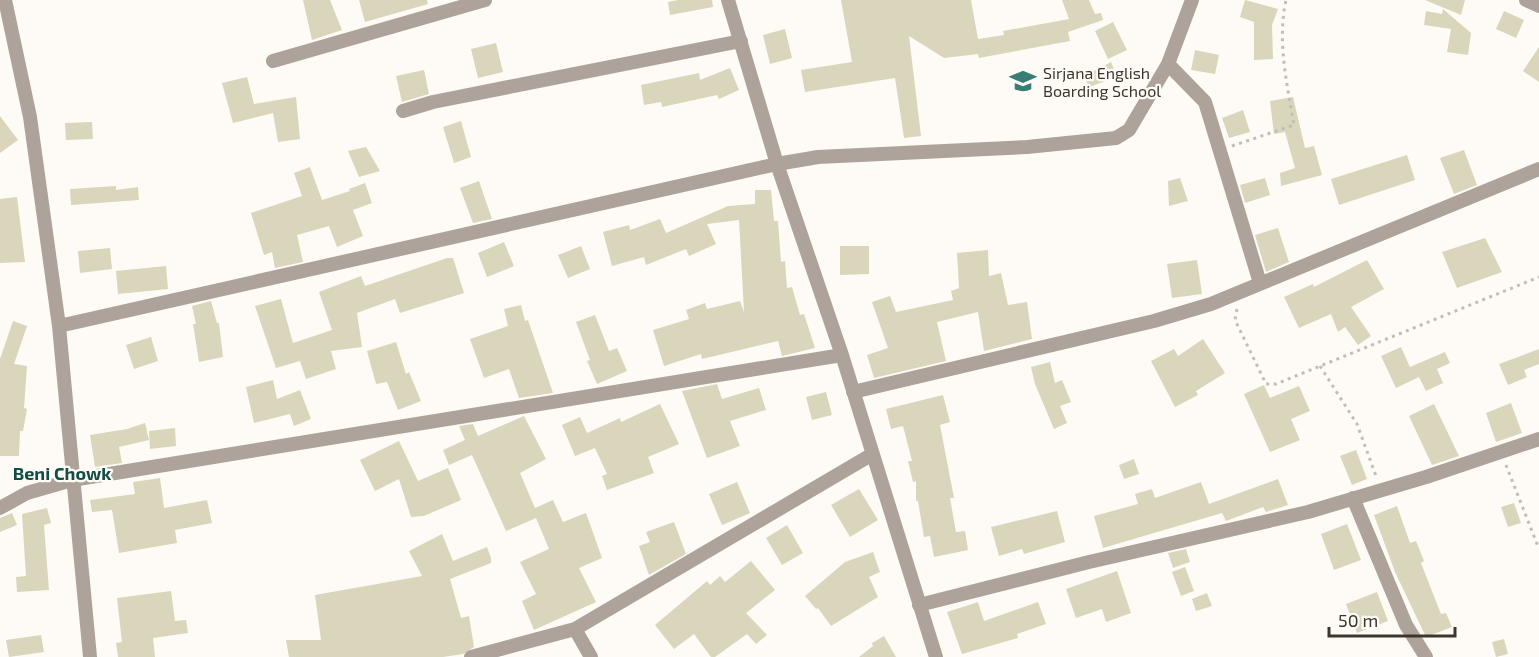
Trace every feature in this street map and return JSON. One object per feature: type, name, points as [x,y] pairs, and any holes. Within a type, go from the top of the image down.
[{"type":"street","points":[[5,0],[4,23],[30,117],[59,326],[90,657]]},
{"type":"street","points":[[273,61],[485,0]]},
{"type":"street","points":[[728,0],[777,164],[842,355],[871,455],[936,657]]},
{"type":"street","points":[[59,326],[777,164],[818,157],[1027,147],[1116,138],[1129,130],[1168,64],[1192,0]]},
{"type":"street","points":[[1526,0],[1539,6]]},
{"type":"street","points":[[403,111],[433,102],[741,41]]},
{"type":"street","points":[[1168,64],[1205,102],[1260,283]]},
{"type":"street","points":[[853,392],[1154,321],[1240,292],[1539,169]]},
{"type":"street","points":[[0,508],[27,493],[72,480],[842,355]]},
{"type":"street","points":[[919,605],[1089,562],[1308,512],[1539,439]]},
{"type":"street","points":[[471,657],[575,629],[871,455]]},
{"type":"street","points":[[1353,498],[1406,625],[1426,657]]},
{"type":"street","points":[[575,629],[591,657]]},
{"type":"path","points":[[1220,151],[1266,132],[1294,125],[1284,65],[1282,20],[1286,0]]},
{"type":"path","points":[[1240,292],[1235,320],[1266,384],[1276,384],[1539,277]]},
{"type":"path","points":[[1320,366],[1357,424],[1382,490]]},
{"type":"path","points":[[1501,452],[1539,549]]},
{"type":"building","points":[[303,0],[330,0],[342,30],[312,40]]},
{"type":"building","points":[[359,0],[427,0],[428,4],[365,22]]},
{"type":"building","points":[[712,0],[713,7],[670,15],[668,2]]},
{"type":"building","points":[[841,0],[971,0],[978,39],[1004,35],[1003,31],[1069,19],[1062,0],[1089,0],[1095,14],[1101,13],[1103,20],[1068,32],[1070,41],[979,58],[978,54],[944,58],[909,36],[921,136],[904,138],[895,78],[805,92],[801,70],[852,62]]},
{"type":"building","points":[[1245,0],[1278,9],[1272,25],[1273,59],[1254,60],[1254,22],[1240,17]]},
{"type":"building","points":[[1425,0],[1465,0],[1461,15]]},
{"type":"building","points":[[1443,9],[1471,33],[1468,55],[1447,52],[1451,29],[1424,25],[1426,11],[1442,14]]},
{"type":"building","points":[[1504,11],[1524,20],[1516,38],[1496,29]]},
{"type":"building","points":[[1113,22],[1127,50],[1108,59],[1095,31]]},
{"type":"building","points":[[785,29],[792,58],[770,64],[763,35]]},
{"type":"building","points":[[496,43],[503,72],[478,78],[471,49]]},
{"type":"building","points":[[1539,47],[1539,82],[1523,71]]},
{"type":"building","points":[[1195,50],[1219,55],[1215,74],[1191,70]]},
{"type":"building","points":[[1111,62],[1117,77],[1089,87],[1084,76]]},
{"type":"building","points":[[730,68],[739,90],[719,99],[717,95],[662,107],[661,102],[644,105],[641,85],[699,73],[700,80]]},
{"type":"building","points":[[424,70],[429,94],[402,102],[396,76]]},
{"type":"building","points":[[247,77],[254,104],[296,97],[300,139],[278,142],[273,113],[233,123],[222,83]]},
{"type":"building","points":[[1293,97],[1305,148],[1314,146],[1322,175],[1281,186],[1280,173],[1295,168],[1285,132],[1274,134],[1270,101]]},
{"type":"building","points":[[1243,110],[1250,132],[1229,138],[1222,118]]},
{"type":"building","points":[[0,116],[18,140],[0,153]]},
{"type":"building","points":[[461,121],[471,157],[454,163],[443,127]]},
{"type":"building","points":[[92,122],[93,139],[66,140],[65,123]]},
{"type":"building","points":[[366,147],[380,171],[359,177],[348,151]]},
{"type":"building","points":[[1464,150],[1477,185],[1454,194],[1440,158]]},
{"type":"building","points":[[1407,155],[1415,180],[1339,205],[1331,179]]},
{"type":"building","points":[[310,167],[322,200],[350,191],[349,189],[365,183],[372,203],[353,210],[363,236],[337,247],[329,226],[297,235],[303,262],[275,268],[272,252],[264,255],[251,213],[302,196],[294,173]]},
{"type":"building","points":[[1180,178],[1188,201],[1169,206],[1168,181]]},
{"type":"building","points":[[1265,178],[1270,195],[1245,203],[1240,185]]},
{"type":"building","points":[[479,181],[492,219],[473,223],[460,188]]},
{"type":"building","points":[[116,186],[116,190],[138,187],[139,200],[71,205],[70,189]]},
{"type":"building","points":[[755,190],[771,190],[774,221],[778,221],[781,262],[785,261],[787,288],[792,287],[800,315],[804,314],[815,348],[782,356],[778,341],[702,359],[701,354],[664,366],[653,330],[689,319],[686,310],[705,303],[707,309],[740,301],[744,312],[739,220],[707,224],[716,244],[689,256],[686,249],[646,265],[644,257],[612,266],[603,232],[629,225],[630,230],[660,219],[666,233],[728,206],[755,204]]},
{"type":"building","points":[[17,197],[25,262],[0,263],[0,199]]},
{"type":"building","points":[[1278,228],[1289,262],[1266,272],[1255,235]]},
{"type":"building","points":[[1485,238],[1502,272],[1457,288],[1442,252]]},
{"type":"building","points":[[504,242],[514,266],[487,277],[478,253]]},
{"type":"building","points":[[581,246],[590,269],[568,278],[558,255]]},
{"type":"building","points":[[840,246],[869,246],[869,274],[840,275]]},
{"type":"building","points":[[110,248],[112,269],[80,273],[78,251]]},
{"type":"building","points":[[988,250],[989,276],[1001,273],[1008,305],[1027,302],[1032,339],[984,351],[978,312],[937,322],[946,361],[874,378],[867,355],[888,348],[872,302],[890,296],[896,312],[953,300],[951,291],[959,288],[957,253]]},
{"type":"building","points":[[447,258],[453,258],[464,293],[400,313],[395,299],[357,313],[362,347],[331,351],[336,369],[306,379],[300,361],[276,368],[255,306],[281,299],[293,343],[332,330],[319,292],[361,276],[365,286]]},
{"type":"building","points":[[1197,260],[1202,294],[1172,298],[1167,264]]},
{"type":"building","points":[[1367,260],[1384,289],[1351,307],[1371,336],[1358,345],[1345,327],[1338,332],[1331,314],[1299,328],[1284,297],[1313,284],[1314,287]]},
{"type":"building","points":[[166,266],[168,289],[118,294],[116,271]]},
{"type":"building","points":[[211,301],[217,323],[219,323],[223,357],[199,362],[192,306]]},
{"type":"building","points":[[521,305],[553,393],[519,398],[509,369],[484,378],[470,339],[508,326],[504,309]]},
{"type":"building","points":[[595,315],[609,351],[617,348],[627,371],[597,384],[587,361],[590,360],[576,322]]},
{"type":"building","points":[[13,321],[27,326],[14,364],[27,366],[24,408],[27,409],[23,431],[20,431],[19,456],[0,456],[0,359]]},
{"type":"building","points":[[151,337],[158,361],[134,369],[126,345]]},
{"type":"building","points":[[1203,339],[1225,373],[1196,391],[1198,395],[1175,407],[1151,361],[1174,349],[1178,356]]},
{"type":"building","points":[[396,342],[406,374],[409,372],[421,401],[398,410],[387,382],[376,384],[367,351]]},
{"type":"building","points":[[1401,347],[1410,367],[1445,352],[1450,363],[1437,369],[1443,383],[1426,391],[1419,377],[1396,388],[1381,356]]},
{"type":"building","points":[[1539,349],[1539,364],[1524,370],[1527,377],[1508,385],[1499,364]]},
{"type":"building","points":[[1050,362],[1055,383],[1062,380],[1071,402],[1060,406],[1067,423],[1054,429],[1035,384],[1031,367]]},
{"type":"building","points":[[273,380],[277,399],[300,390],[311,419],[294,426],[290,414],[254,423],[246,387]]},
{"type":"building","points":[[717,384],[722,399],[759,388],[766,410],[730,421],[740,446],[707,458],[682,391]]},
{"type":"building","points":[[1264,385],[1270,398],[1299,386],[1310,411],[1291,419],[1300,440],[1270,452],[1244,394]]},
{"type":"building","points":[[826,392],[832,415],[812,420],[806,397]]},
{"type":"building","points":[[943,395],[950,422],[940,425],[954,498],[950,498],[956,532],[965,531],[968,550],[934,557],[930,536],[924,537],[918,501],[916,501],[916,481],[913,482],[908,461],[912,461],[903,426],[891,429],[886,409]]},
{"type":"building","points":[[1511,403],[1522,433],[1496,442],[1486,413]]},
{"type":"building","points":[[660,404],[679,444],[648,457],[654,473],[607,490],[602,476],[607,474],[595,448],[575,456],[562,425],[580,417],[587,433],[620,418],[621,422]]},
{"type":"building","points":[[1434,404],[1459,456],[1432,465],[1409,416]]},
{"type":"building","points":[[524,416],[546,459],[520,473],[535,508],[553,500],[563,522],[586,513],[602,558],[579,568],[596,602],[534,630],[522,601],[536,594],[520,562],[549,549],[536,518],[506,531],[472,455],[449,465],[443,450],[465,440],[459,426],[473,424],[478,436]]},
{"type":"building","points":[[145,423],[149,440],[119,447],[122,463],[95,467],[90,435],[127,429]]},
{"type":"building","points":[[175,428],[176,446],[150,449],[149,431]]},
{"type":"building","points":[[399,441],[418,481],[448,468],[461,500],[424,516],[411,517],[399,479],[375,491],[360,460]]},
{"type":"building","points":[[1356,450],[1367,479],[1352,485],[1340,456]]},
{"type":"building","points":[[1134,459],[1139,474],[1124,479],[1119,465]]},
{"type":"building","points":[[160,478],[164,508],[207,500],[212,523],[175,530],[177,543],[119,553],[112,510],[92,512],[90,500],[135,494],[133,482]]},
{"type":"building","points":[[1278,479],[1288,505],[1266,512],[1263,507],[1226,521],[1222,513],[1103,548],[1094,516],[1138,504],[1135,494],[1152,489],[1155,498],[1201,482],[1209,504]]},
{"type":"building","points":[[737,482],[750,513],[722,525],[709,494]]},
{"type":"building","points":[[859,489],[878,520],[850,537],[831,505]]},
{"type":"building","points":[[1514,503],[1521,523],[1508,527],[1501,507]]},
{"type":"building","points":[[1397,506],[1410,543],[1416,541],[1424,561],[1421,563],[1441,614],[1446,613],[1452,627],[1426,637],[1395,572],[1374,515]]},
{"type":"building","points":[[47,508],[51,523],[44,525],[49,590],[17,592],[16,577],[26,576],[22,514]]},
{"type":"building","points":[[1057,511],[1065,542],[1024,554],[1022,549],[999,556],[991,527]]},
{"type":"building","points":[[12,513],[17,525],[0,532],[0,518]]},
{"type":"building","points":[[674,522],[686,554],[649,575],[639,546],[650,542],[646,532]]},
{"type":"building","points":[[1347,524],[1361,560],[1334,570],[1321,534]]},
{"type":"building","points":[[787,525],[803,553],[782,565],[766,538]]},
{"type":"building","points":[[442,534],[453,561],[487,547],[491,558],[491,563],[450,579],[461,618],[469,616],[474,647],[463,654],[443,657],[289,657],[286,640],[321,640],[315,595],[422,576],[409,551]]},
{"type":"building","points":[[1186,549],[1190,562],[1173,568],[1168,553]]},
{"type":"building","points":[[873,552],[880,572],[869,577],[878,597],[831,626],[818,608],[816,609],[805,596],[845,562]]},
{"type":"building","points":[[751,561],[775,590],[746,613],[767,635],[756,644],[747,634],[715,657],[711,657],[694,634],[674,649],[655,625],[707,581],[710,585],[720,576],[725,582]]},
{"type":"building","points":[[1185,567],[1194,591],[1181,596],[1172,572]]},
{"type":"building","points":[[1117,571],[1131,613],[1106,622],[1102,609],[1076,618],[1066,589]]},
{"type":"building","points":[[171,591],[175,621],[186,620],[188,633],[153,638],[155,657],[118,657],[116,643],[122,642],[117,598]]},
{"type":"building","points":[[1377,592],[1388,621],[1357,633],[1346,604]]},
{"type":"building","points":[[1207,593],[1212,606],[1196,611],[1192,599]]},
{"type":"building","points":[[978,602],[984,621],[1038,602],[1046,624],[1017,634],[1018,638],[962,654],[947,612]]},
{"type":"building","points":[[41,635],[44,652],[9,657],[6,640]]},
{"type":"building","points":[[884,636],[896,657],[859,657],[873,646],[872,643]]},
{"type":"building","points":[[1504,639],[1508,654],[1496,657],[1492,642]]},
{"type":"place","name":"Sirjana English Boarding School","points":[[1023,81]]},
{"type":"district","name":"Beni Chowk","points":[[62,473]]}]
